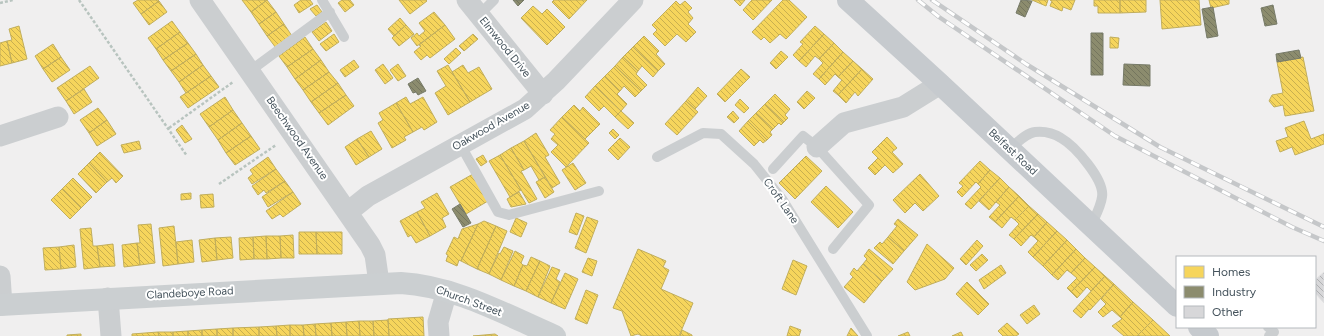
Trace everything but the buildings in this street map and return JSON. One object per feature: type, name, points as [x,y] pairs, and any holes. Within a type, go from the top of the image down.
[{"type":"main road","name":"Belfast Road","points":[[848,0],[1176,305]]},
{"type":"main road","name":"Church Street","points":[[379,283],[415,284],[447,291],[555,336]]},
{"type":"main road","name":"Clandeboye Road","points":[[1,305],[379,283]]},
{"type":"main road","points":[[1200,328],[1208,336]]},
{"type":"street","name":"Beechwood Avenue","points":[[200,0],[370,245],[375,255],[379,283]]},
{"type":"street","name":"Oakwood Avenue","points":[[348,212],[368,196],[525,109],[543,94],[633,0]]},
{"type":"street","name":"Elmwood Drive","points":[[473,8],[543,94]]},
{"type":"street","points":[[817,147],[844,123],[903,107],[940,84]]},
{"type":"street","points":[[0,136],[58,117]]},
{"type":"street","points":[[0,276],[1,305]]},
{"type":"street","points":[[439,336],[438,322],[447,291]]},
{"type":"street","points":[[108,298],[111,336]]},
{"type":"lane","points":[[322,0],[344,37]]},
{"type":"lane","points":[[473,8],[494,0]]},
{"type":"lane","points":[[250,70],[330,12]]},
{"type":"lane","points":[[1009,149],[1032,132],[1050,132],[1061,137],[1071,145],[1089,167],[1101,187],[1103,196],[1091,226]]},
{"type":"lane","name":"Croft Lane","points":[[657,157],[702,133],[721,134],[754,164],[782,199],[867,336]]},
{"type":"lane","points":[[773,169],[803,136],[817,147],[869,205],[832,249]]},
{"type":"lane","points":[[460,144],[498,212],[509,215],[599,191]]},
{"type":"path","points":[[0,3],[13,0]]},
{"type":"path","points":[[79,0],[187,156]]},
{"type":"path","points":[[169,128],[250,70]]},
{"type":"path","points":[[219,184],[293,133]]},
{"type":"railway","points":[[918,0],[939,17],[1115,136],[1292,227],[1324,241]]},
{"type":"railway","points":[[932,0],[1026,64],[1160,147],[1324,227]]}]
